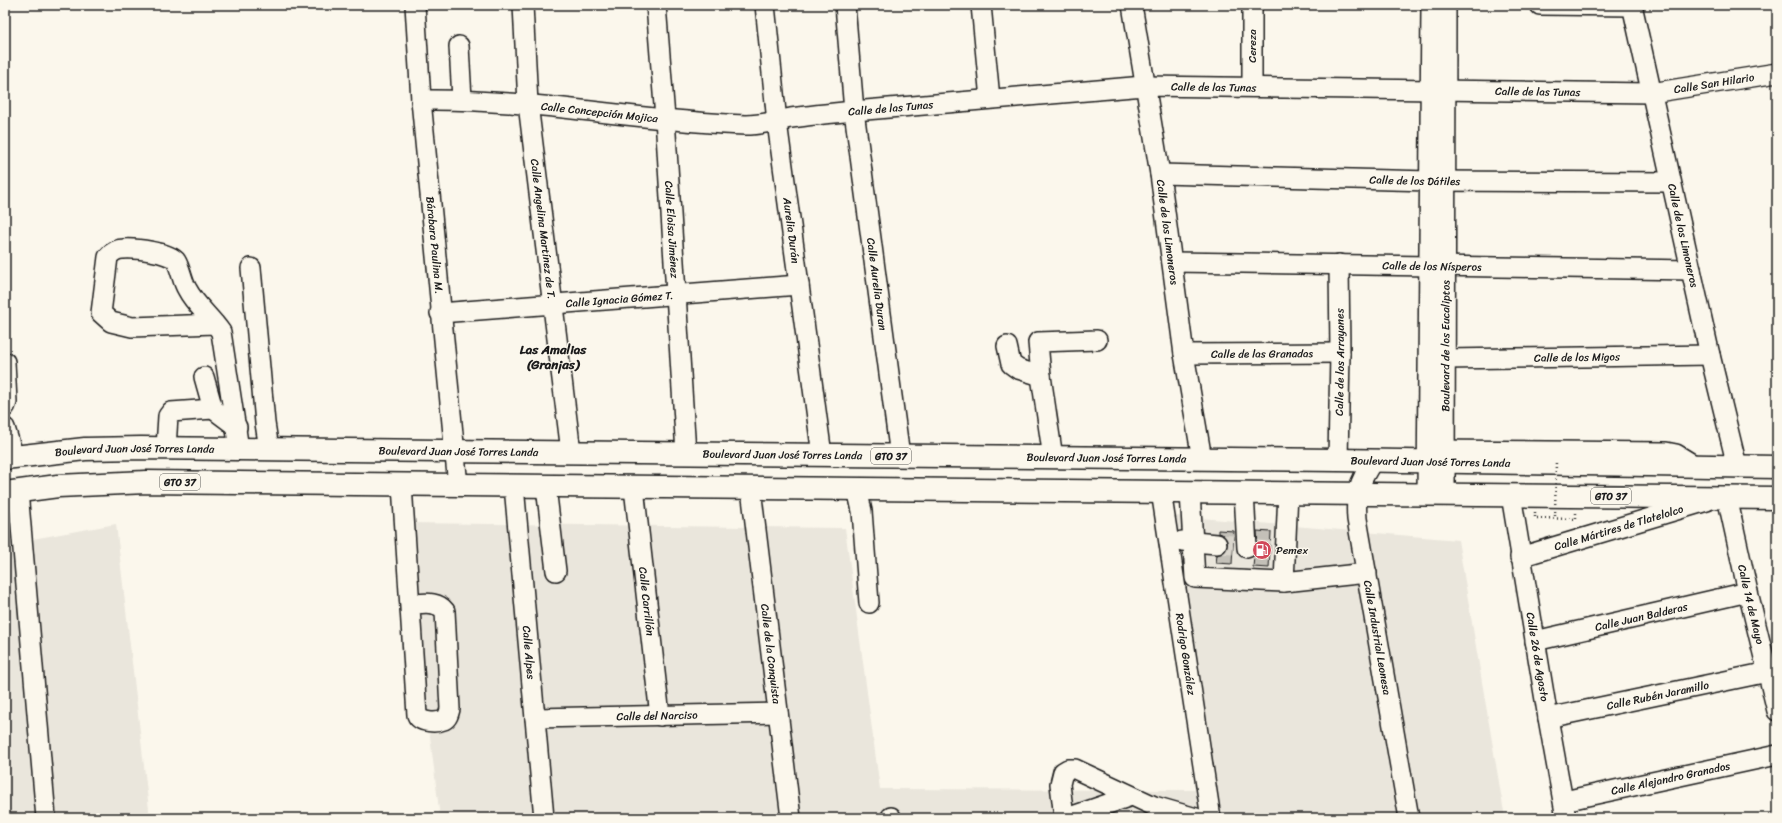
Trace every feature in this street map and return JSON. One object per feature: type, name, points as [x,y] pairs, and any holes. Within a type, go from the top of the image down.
[{"type":"main road","name":"Boulevard Juan José Torres Landa","points":[[9,458],[85,449],[166,448],[1373,461],[1436,456],[1777,467]]},
{"type":"main road","name":"GTO 37","points":[[12,492],[58,486],[146,482],[634,488],[1288,492],[1777,498]]},
{"type":"street","name":"Bárabara Paulina M.","points":[[415,5],[421,100],[440,313],[458,486]]},
{"type":"street","name":"Calle Angelina Martínez de T.","points":[[523,5],[528,104],[571,452]]},
{"type":"street","name":"Calle Eloisa Jiménez","points":[[656,5],[665,118],[686,453]]},
{"type":"street","name":"Aurelia Durán","points":[[765,5],[777,122],[822,455]]},
{"type":"street","name":"Calle Aurelia Duran","points":[[845,5],[854,111],[900,456]]},
{"type":"street","points":[[980,5],[990,99]]},
{"type":"street","name":"Calle de los Limoneros","points":[[1132,5],[1144,86],[1160,174],[1184,354],[1202,459]]},
{"type":"street","name":"Cereza","points":[[1252,5],[1252,87]]},
{"type":"street","name":"Boulevard de los Eucaliptos","points":[[1431,5],[1438,91]]},
{"type":"street","name":"Boulevard de los Eucaliptos","points":[[1436,494],[1438,91],[1446,5]]},
{"type":"street","points":[[1540,5],[1632,5]]},
{"type":"street","name":"Calle de los Limoneros","points":[[1632,5],[1710,355],[1737,466]]},
{"type":"street","points":[[459,46],[462,99]]},
{"type":"street","name":"Calle San Hilario","points":[[1651,93],[1777,73]]},
{"type":"street","name":"Calle de las Tunas","points":[[777,122],[808,116],[854,111],[1144,86],[1651,93]]},
{"type":"street","name":"Calle Concepción Mojica","points":[[421,100],[462,99],[746,124],[777,122]]},
{"type":"street","name":"Calle de los Dátiles","points":[[1160,174],[1437,181],[1671,182]]},
{"type":"street","points":[[215,324],[132,327],[111,322],[101,313],[108,257],[112,252],[123,249],[168,254],[176,260],[186,289],[215,324],[221,332],[237,427],[239,449]]},
{"type":"street","name":"Calle de los Nísperos","points":[[1172,262],[1691,270]]},
{"type":"street","name":"Calle de los Arrayanes","points":[[1338,460],[1340,353],[1339,264]]},
{"type":"street","name":"Boulevard de los Eucaliptos","points":[[1436,456],[1445,359],[1437,266]]},
{"type":"street","points":[[251,268],[264,423],[269,449]]},
{"type":"street","name":"Calle Ignacia Gómez T.","points":[[440,313],[552,303],[799,285]]},
{"type":"street","points":[[1053,458],[1041,376],[1038,342],[1097,340]]},
{"type":"street","points":[[1007,346],[1011,364],[1018,369],[1041,376]]},
{"type":"street","name":"Calle de las Granadas","points":[[1184,354],[1340,353]]},
{"type":"street","name":"Calle de los Migos","points":[[1445,359],[1710,355]]},
{"type":"street","points":[[5,362],[7,402],[5,407]]},
{"type":"street","points":[[204,377],[213,409],[237,427]]},
{"type":"street","points":[[166,448],[168,414],[171,412],[213,409]]},
{"type":"street","points":[[5,428],[9,458]]},
{"type":"street","name":"Calle Industrial Leonesa","points":[[1373,461],[1363,476],[1357,493],[1358,519],[1409,818]]},
{"type":"street","points":[[402,485],[410,604],[418,718],[423,721],[442,721],[447,717],[450,709],[445,611],[441,606],[435,604],[410,604]]},
{"type":"street","name":"Calle Alpes","points":[[514,486],[544,818]]},
{"type":"street","points":[[546,487],[556,571]]},
{"type":"street","name":"Calle Carrillón","points":[[634,488],[660,716]]},
{"type":"street","name":"Calle de la Conquista","points":[[751,489],[791,818]]},
{"type":"street","points":[[856,489],[862,511],[869,603]]},
{"type":"street","name":"Rodrigo González","points":[[1161,491],[1210,818]]},
{"type":"street","points":[[12,492],[46,818]]},
{"type":"street","points":[[1190,492],[1195,578]]},
{"type":"street","points":[[1244,492],[1251,548],[1284,582]]},
{"type":"street","points":[[1251,548],[1288,492]]},
{"type":"street","name":"Calle 26 de Agosto","points":[[1511,495],[1520,557],[1565,810]]},
{"type":"street","name":"Calle Mártires de Tlatelolco","points":[[1520,557],[1723,497]]},
{"type":"street","name":"Calle 14 de Mayo","points":[[1723,497],[1777,711]]},
{"type":"street","points":[[1168,540],[1251,548]]},
{"type":"street","points":[[1176,592],[1195,578],[1284,582],[1368,573]]},
{"type":"street","name":"Calle Juan Balderas","points":[[1535,641],[1748,592]]},
{"type":"street","name":"Calle Rubén Jaramillo","points":[[1548,718],[1768,672]]},
{"type":"street","name":"Calle del Narciso","points":[[535,718],[778,713]]},
{"type":"street","name":"Calle Alejandro Granados","points":[[1565,810],[1777,755]]},
{"type":"street","points":[[1064,818],[1060,784],[1063,772],[1068,769],[1075,769],[1154,806],[1196,818]]},
{"type":"street","points":[[1067,818],[1131,796]]},
{"type":"path","points":[[1555,517],[1556,460]]},
{"type":"path","points":[[1535,518],[1555,517],[1576,519]]},
{"type":"shaded area","points":[[1153,514],[1458,540],[1505,818],[440,818],[404,523],[845,528],[880,789],[1197,790]]},
{"type":"shaded area","points":[[116,524],[150,818],[5,818],[5,544]]},
{"type":"building","points":[[1218,530],[1234,531],[1232,564],[1216,563],[1217,555],[1226,551],[1228,545],[1227,539],[1218,533]]},
{"type":"building","name":"Pemex","points":[[1257,531],[1271,532],[1269,568],[1253,567],[1254,557],[1258,548]]},
{"type":"tunnel","points":[[1217,544],[1233,545]]},
{"type":"tunnel","points":[[1254,549],[1270,551]]},
{"type":"place","name":"Pemex","points":[[1262,550]]},
{"type":"district","name":"Las Amalias (Granjas)","points":[[553,356]]}]
